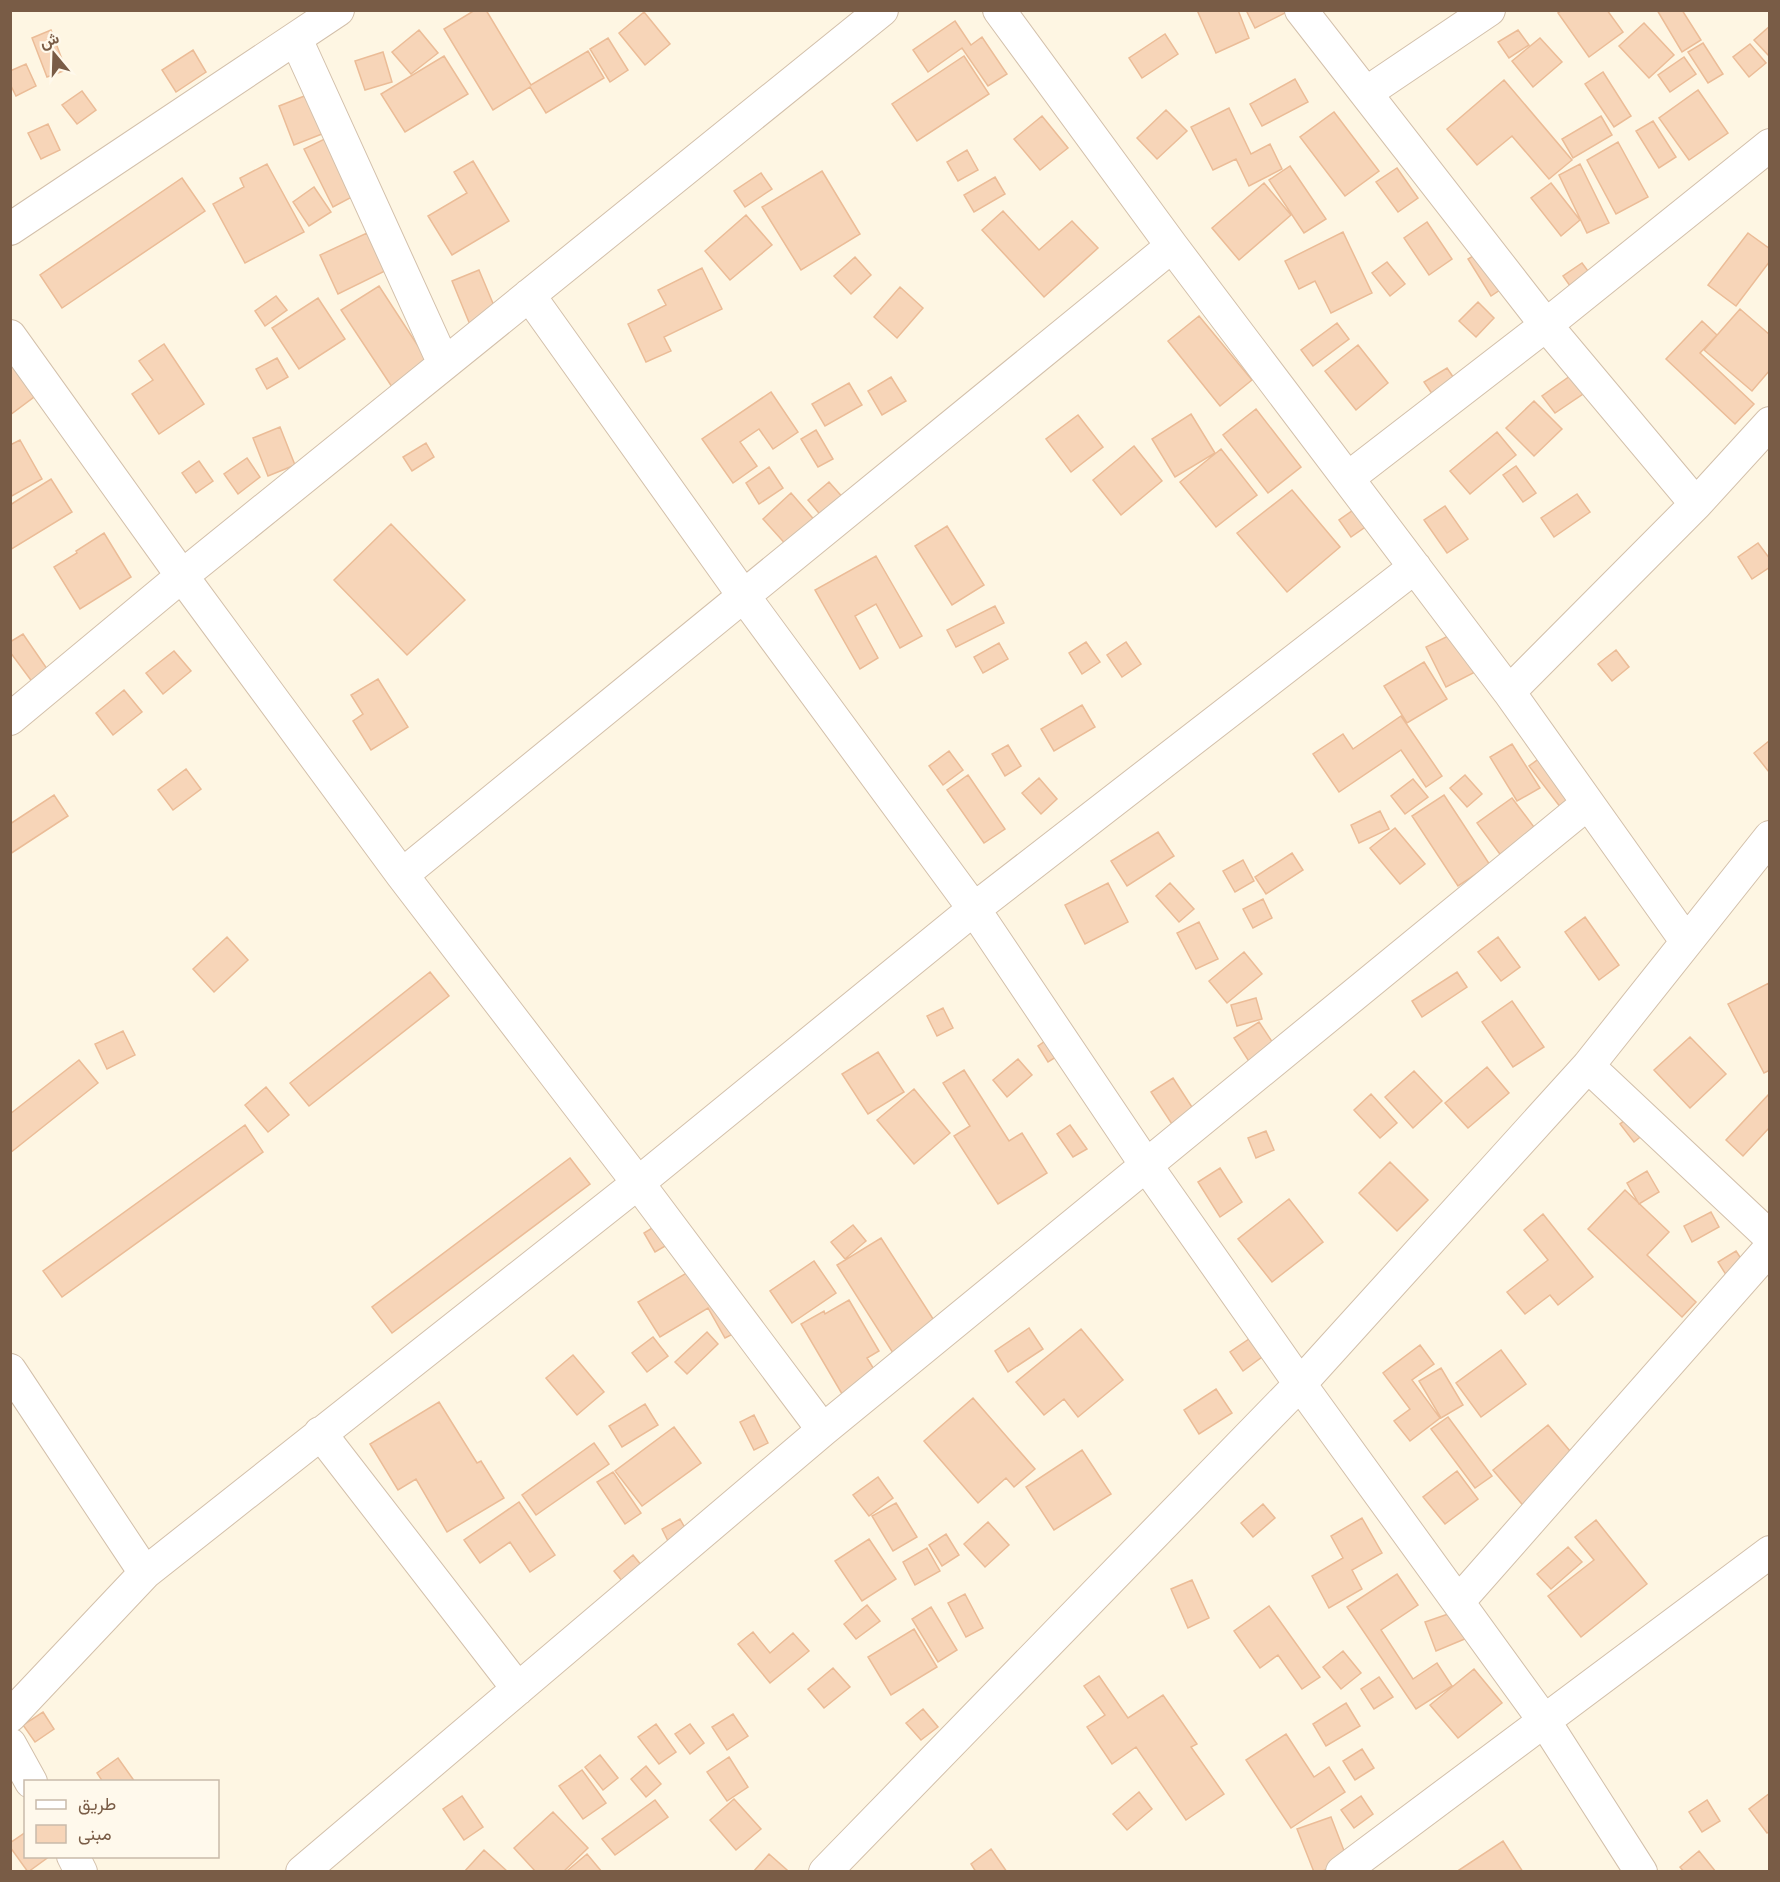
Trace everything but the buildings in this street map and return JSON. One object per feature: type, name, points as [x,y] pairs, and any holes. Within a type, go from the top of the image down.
[{"type":"street","points":[[10,229],[338,10]]},
{"type":"street","points":[[10,719],[182,576],[882,10]]},
{"type":"street","points":[[999,10],[1172,246],[1509,692],[1686,941]]},
{"type":"street","points":[[1301,10],[1546,325],[1696,504]]},
{"type":"street","points":[[1366,93],[1489,10]]},
{"type":"street","points":[[296,39],[444,364]]},
{"type":"street","points":[[1348,478],[1764,161]]},
{"type":"street","points":[[402,875],[1172,246]]},
{"type":"street","points":[[529,296],[743,595],[974,909],[1146,1165],[1300,1384],[1545,1722],[1641,1872]]},
{"type":"street","points":[[10,336],[182,576],[402,875],[638,1183],[823,1430]]},
{"type":"street","points":[[1509,692],[1696,504],[1770,423]]},
{"type":"street","points":[[10,1716],[145,1573],[638,1183],[974,909],[1415,567]]},
{"type":"street","points":[[302,1872],[823,1430],[1587,804]]},
{"type":"street","points":[[825,1872],[1300,1384],[1588,1066],[1770,837]]},
{"type":"street","points":[[1588,1066],[1770,1237]]},
{"type":"street","points":[[1459,1601],[1770,1248]]},
{"type":"street","points":[[10,1370],[145,1573]]},
{"type":"street","points":[[320,1433],[518,1689]]},
{"type":"street","points":[[1342,1872],[1770,1552]]},
{"type":"street","points":[[10,1744],[30,1780]]},
{"type":"street","points":[[74,1858],[81,1872]]}]
